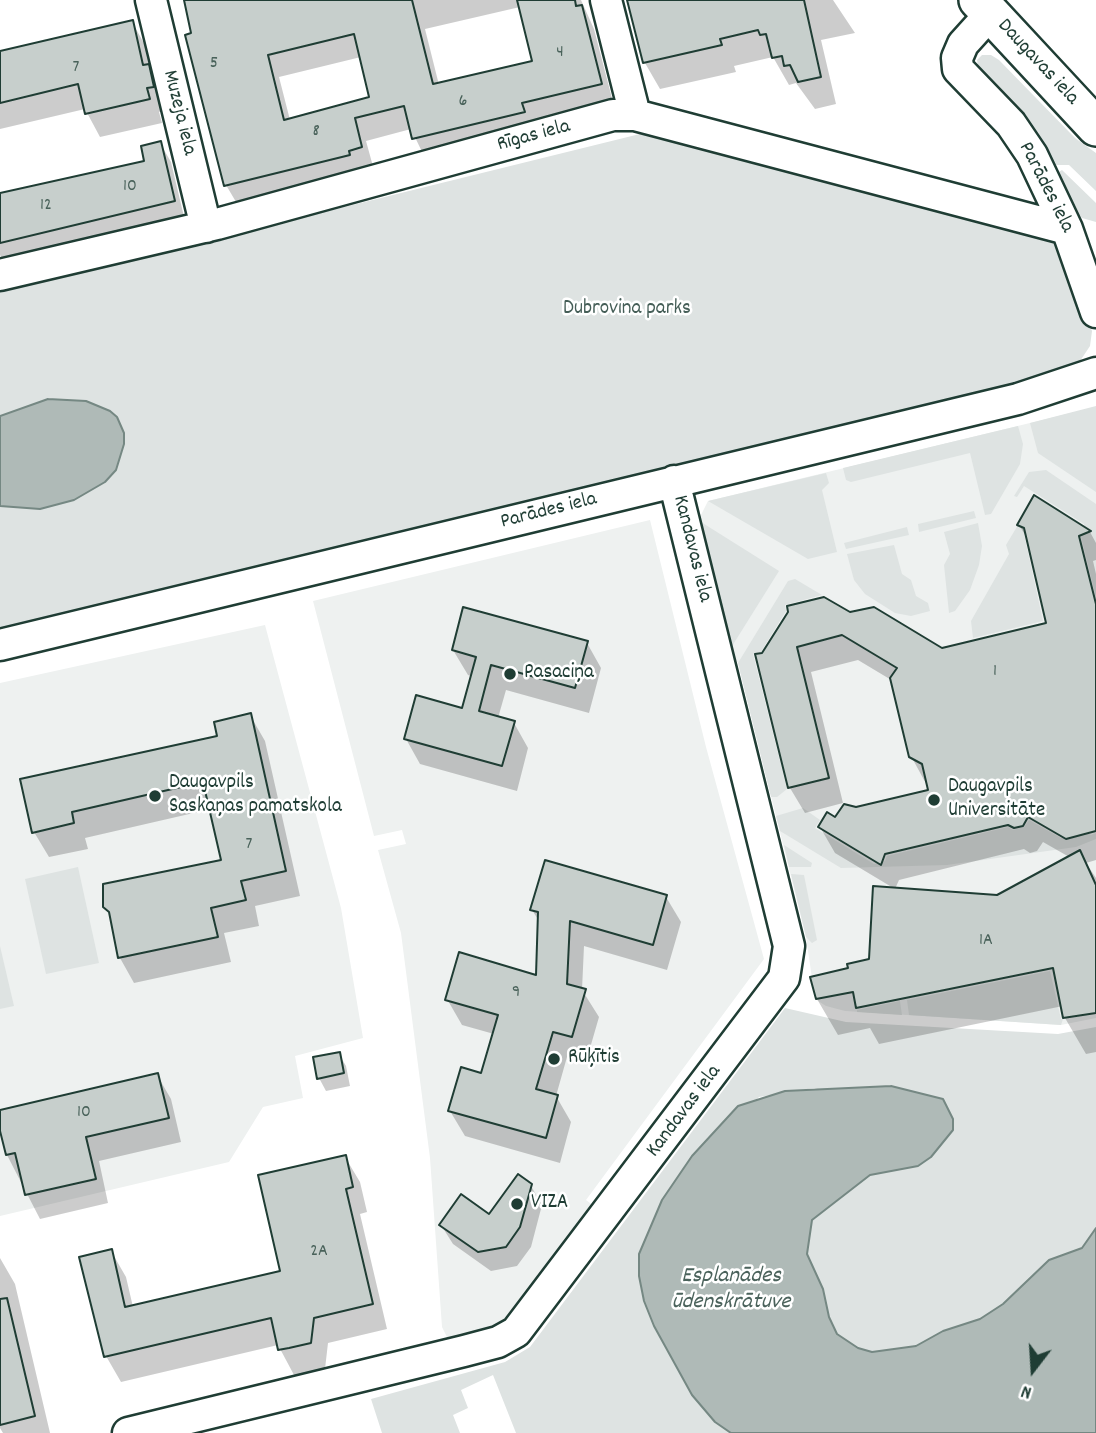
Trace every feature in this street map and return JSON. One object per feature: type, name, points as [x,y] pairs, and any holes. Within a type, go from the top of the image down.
[{"type":"main road","name":"Daugavas iela","points":[[984,7],[1096,127]]},
{"type":"street","name":"Muzeja iela","points":[[151,0],[206,227]]},
{"type":"street","points":[[606,0],[635,115]]},
{"type":"street","name":"Parādes iela","points":[[984,7],[957,58],[958,69],[1011,124],[1032,155],[1068,229],[1096,312]]},
{"type":"street","name":"Rīgas iela","points":[[0,275],[206,227],[613,116],[635,115],[1068,229]]},
{"type":"street","name":"Parādes iela","points":[[0,645],[1018,399],[1096,373]]},
{"type":"street","name":"Kandavas iela","points":[[128,1433],[498,1342],[525,1323],[784,978],[789,946],[674,481]]},
{"type":"shaded area","name":"Daugavpils Universitāte","points":[[1096,407],[1096,1018],[1061,1025],[845,1011],[826,1006],[815,999],[806,937],[738,663],[729,651],[697,523],[708,501]]},
{"type":"shaded area","points":[[650,520],[706,747],[764,959],[586,1200],[598,1209],[505,1325],[457,1341],[448,1339],[442,1327],[430,1158],[401,933],[378,850],[406,844],[402,830],[374,836],[313,601]]},
{"type":"shaded area","name":"Daugavpils Saskaņas pamatskola","points":[[265,625],[341,908],[363,1038],[295,1056],[303,1098],[263,1107],[229,1162],[0,1216],[0,683]]},
{"type":"green space","points":[[982,55],[991,55],[999,60],[1075,138],[1096,153],[1096,191],[1069,165],[1053,165],[1008,100],[978,67],[977,60]]},
{"type":"green space","name":"Dubrovina parks","points":[[652,131],[1053,237],[1063,247],[1092,331],[1090,346],[1074,370],[1062,377],[0,634],[0,292]]},
{"type":"green space","points":[[1062,170],[1096,203],[1096,222],[1082,218],[1073,210],[1057,173]]},
{"type":"green space","points":[[1096,406],[1096,492],[1038,453],[1030,423]]},
{"type":"green space","points":[[1018,426],[1023,444],[1020,464],[991,514],[985,515],[970,453],[851,482],[846,480],[843,468]]},
{"type":"green space","points":[[1046,470],[1096,504],[1096,597],[1081,537],[1086,534],[1084,524],[1024,486],[1017,497],[1014,496],[1029,472]]},
{"type":"green space","points":[[826,473],[829,483],[822,490],[837,552],[808,559],[708,501]]},
{"type":"green space","points":[[974,511],[976,518],[919,532],[918,524]]},
{"type":"green space","points":[[701,522],[779,571],[729,651],[697,523]]},
{"type":"green space","points":[[978,523],[982,546],[979,565],[970,590],[955,611],[949,613],[944,565],[950,554],[944,532]]},
{"type":"green space","points":[[1018,525],[1023,529],[1043,621],[973,638],[971,621],[1009,554],[1006,545]]},
{"type":"green space","points":[[907,527],[909,535],[846,549],[844,543]]},
{"type":"green space","points":[[894,545],[902,574],[911,580],[916,596],[928,603],[930,611],[911,616],[895,613],[865,594],[854,580],[847,554]]},
{"type":"green space","points":[[795,579],[822,595],[785,605],[786,611],[761,652],[753,654],[787,789],[777,797],[771,797],[738,663],[788,581]]},
{"type":"green space","points":[[803,808],[820,820],[815,828],[874,864],[885,861],[887,856],[1008,827],[1013,830],[1024,827],[1029,820],[1061,838],[1078,828],[1091,835],[1096,833],[1096,839],[1076,847],[947,865],[841,868],[780,831],[776,816]]},
{"type":"green space","points":[[784,845],[812,863],[811,867],[789,867]]},
{"type":"green space","points":[[78,867],[99,963],[46,974],[25,879]]},
{"type":"green space","points":[[791,874],[804,875],[817,940],[812,943],[806,937]]},
{"type":"green space","points":[[0,946],[14,1006],[0,1009]]},
{"type":"green space","points":[[1050,971],[1063,1019],[1061,1025],[909,1015],[907,1000]]},
{"type":"green space","points":[[900,1001],[902,1015],[857,1012],[857,1010]]},
{"type":"green space","points":[[785,1008],[846,1022],[1058,1034],[1096,1027],[1096,1228],[1082,1248],[1049,1260],[1003,1304],[980,1319],[943,1331],[916,1346],[872,1352],[858,1348],[837,1334],[829,1317],[823,1289],[807,1254],[812,1220],[870,1175],[918,1166],[931,1157],[953,1130],[814,1088],[759,1097],[662,1200],[639,1254],[644,1301],[654,1326],[715,1422],[731,1433],[516,1433],[493,1375],[461,1390],[468,1408],[453,1415],[460,1433],[382,1433],[371,1399],[505,1362],[530,1347]]},
{"type":"water","points":[[48,399],[86,401],[110,411],[117,417],[124,433],[124,444],[116,470],[105,482],[74,500],[40,509],[0,506],[0,416]]},
{"type":"water","name":"Esplanādes ūdenskrātuve","points":[[891,1086],[943,1099],[953,1119],[953,1130],[931,1157],[918,1166],[870,1175],[812,1220],[807,1254],[823,1289],[829,1317],[837,1334],[858,1348],[872,1352],[916,1346],[943,1331],[980,1319],[1003,1304],[1049,1260],[1082,1248],[1096,1228],[1096,1433],[731,1433],[715,1422],[692,1395],[654,1326],[644,1301],[639,1276],[639,1254],[662,1200],[692,1156],[738,1106],[785,1091]]},
{"type":"building","points":[[184,0],[412,0],[433,84],[532,61],[517,0],[575,0],[576,6],[582,5],[602,84],[522,103],[525,112],[412,139],[404,106],[355,118],[362,147],[349,151],[350,155],[224,186],[185,35],[191,33]],"holes":[[[354,34],[369,97],[284,120],[268,55]]]},
{"type":"building","points":[[627,0],[804,0],[821,77],[798,82],[790,65],[784,66],[782,56],[772,58],[766,34],[760,35],[758,30],[720,39],[722,45],[643,63]]},
{"type":"building","points":[[133,20],[143,65],[149,64],[154,87],[147,88],[150,99],[85,114],[78,84],[0,103],[0,51]]},
{"type":"building","points":[[161,141],[175,201],[0,243],[0,193],[144,161],[141,146]]},
{"type":"building","points":[[1034,495],[1091,531],[1079,536],[1096,604],[1096,831],[1066,839],[1028,817],[1023,826],[1014,828],[1008,825],[885,854],[881,865],[818,827],[827,812],[835,817],[844,804],[856,807],[928,790],[922,764],[909,757],[890,678],[897,668],[842,635],[797,647],[829,778],[788,788],[755,654],[762,653],[788,612],[787,606],[824,597],[850,612],[874,607],[942,648],[1046,623],[1024,528],[1017,525]]},
{"type":"building","points":[[463,607],[588,641],[575,688],[491,665],[479,711],[515,721],[502,766],[404,739],[416,695],[462,708],[476,657],[452,650]]},
{"type":"building","points":[[251,713],[286,871],[241,881],[246,900],[211,908],[218,937],[118,958],[109,912],[103,907],[103,884],[221,860],[203,782],[72,812],[74,823],[32,833],[20,779],[217,736],[214,722]]},
{"type":"building","points":[[1080,850],[1096,885],[1096,1013],[1063,1018],[1053,968],[856,1008],[853,992],[816,999],[810,977],[848,968],[847,964],[869,959],[873,886],[997,895]]},
{"type":"building","points":[[545,860],[667,895],[653,945],[570,921],[567,984],[586,989],[572,1037],[553,1032],[536,1089],[558,1095],[546,1138],[448,1111],[461,1067],[481,1073],[498,1015],[445,1000],[459,952],[536,975],[538,912],[530,910]]},
{"type":"building","points":[[340,1052],[344,1073],[317,1079],[313,1057]]},
{"type":"building","points":[[158,1073],[169,1118],[86,1137],[96,1179],[25,1195],[15,1153],[6,1155],[0,1131],[0,1110]]},
{"type":"building","points":[[346,1155],[353,1187],[346,1189],[373,1304],[314,1318],[311,1343],[289,1348],[278,1350],[271,1318],[104,1357],[79,1257],[112,1249],[125,1307],[280,1271],[258,1175]]},
{"type":"building","name":"VIZA","points":[[518,1174],[532,1184],[520,1227],[506,1247],[478,1252],[439,1225],[461,1194],[489,1214]]},
{"type":"building","points":[[7,1298],[35,1416],[0,1425],[0,1299]]},
{"type":"place","name":"Pasaciņa","points":[[510,674]]},
{"type":"place","name":"Daugavpils Saskaņas pamatskola","points":[[155,796]]},
{"type":"place","name":"Daugavpils Universitāte","points":[[934,800]]},
{"type":"place","name":"Rūķītis","points":[[554,1059]]},
{"type":"place","name":"VIZA","points":[[517,1204]]}]
